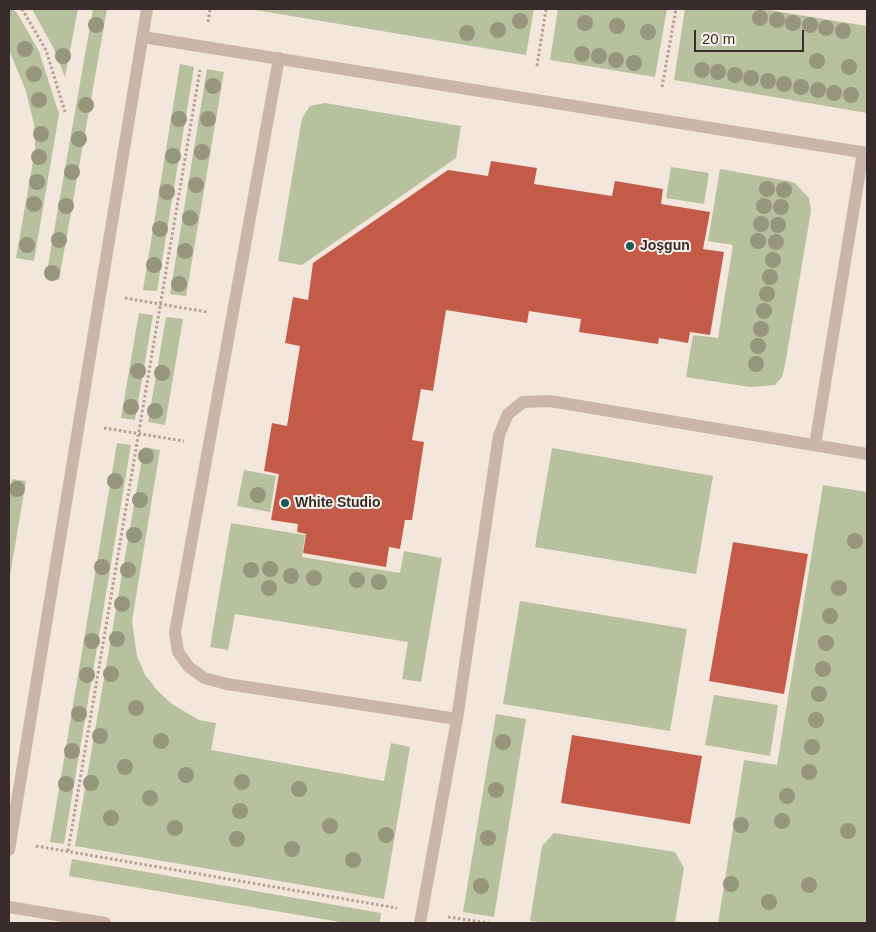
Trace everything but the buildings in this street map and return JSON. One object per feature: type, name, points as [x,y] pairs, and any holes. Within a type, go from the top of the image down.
[{"type":"street","points":[[9,850],[147,9]]},
{"type":"street","points":[[143,37],[865,152],[815,445]]},
{"type":"street","points":[[279,58],[175,632],[178,652],[189,667],[204,678],[226,684],[457,719]]},
{"type":"street","points":[[420,923],[457,719],[499,435],[508,414],[523,402],[550,401],[867,454]]},
{"type":"street","points":[[9,907],[104,923]]},
{"type":"path","points":[[22,9],[46,50],[66,112]]},
{"type":"path","points":[[537,66],[546,9]]},
{"type":"path","points":[[662,87],[676,9]]},
{"type":"path","points":[[68,851],[201,67]]},
{"type":"path","points":[[141,301],[202,311]]},
{"type":"path","points":[[120,430],[179,440]]},
{"type":"path","points":[[53,849],[399,908]]},
{"type":"path","points":[[448,917],[489,923]]},
{"type":"green space","points":[[9,9],[13,9],[17,13],[39,51],[59,114],[34,261],[16,258],[35,150],[35,129],[26,91],[9,50]]},
{"type":"green space","points":[[32,9],[78,9],[65,77],[54,49]]},
{"type":"green space","points":[[93,9],[107,9],[59,280],[46,277]]},
{"type":"green space","points":[[249,9],[534,9],[526,55]]},
{"type":"green space","points":[[558,9],[667,9],[655,77],[550,60]]},
{"type":"green space","points":[[685,9],[762,9],[867,26],[867,113],[674,80]]},
{"type":"green space","points":[[180,64],[194,67],[157,291],[143,290]]},
{"type":"green space","points":[[207,69],[224,72],[186,296],[170,294]]},
{"type":"green space","points":[[325,103],[461,126],[456,158],[302,265],[278,261],[302,118],[310,106]]},
{"type":"green space","points":[[671,167],[709,173],[704,204],[666,198]]},
{"type":"green space","points":[[720,169],[795,183],[809,198],[811,211],[785,365],[782,377],[775,385],[750,387],[686,377],[693,335],[718,338],[733,245],[708,241]]},
{"type":"green space","points":[[139,313],[153,315],[135,420],[121,418]]},
{"type":"green space","points":[[166,317],[183,319],[165,425],[148,422]]},
{"type":"green space","points":[[117,443],[131,445],[64,844],[50,842]]},
{"type":"green space","points":[[144,447],[160,450],[132,621],[137,656],[145,675],[172,704],[199,720],[216,723],[211,750],[384,781],[391,743],[410,747],[384,899],[75,846]]},
{"type":"green space","points":[[552,448],[713,476],[696,574],[535,547]]},
{"type":"green space","points":[[244,470],[276,476],[270,512],[237,506]]},
{"type":"green space","points":[[12,479],[26,481],[9,581],[9,500]]},
{"type":"green space","points":[[823,485],[867,492],[867,923],[718,923],[744,760],[777,765]]},
{"type":"green space","points":[[231,523],[305,535],[302,557],[400,573],[404,551],[442,558],[421,682],[402,679],[408,642],[235,614],[228,650],[210,647]]},
{"type":"green space","points":[[520,601],[687,629],[670,731],[503,704]]},
{"type":"green space","points":[[714,695],[778,705],[770,756],[705,745]]},
{"type":"green space","points":[[496,714],[526,719],[494,917],[463,912]]},
{"type":"green space","points":[[554,833],[675,852],[684,868],[675,923],[546,923],[530,921],[542,846]]},
{"type":"green space","points":[[72,859],[381,913],[380,923],[346,923],[69,876]]},
{"type":"place","name":"Joşgun","points":[[630,246]]},
{"type":"place","name":"White Studio","points":[[285,503]]}]
